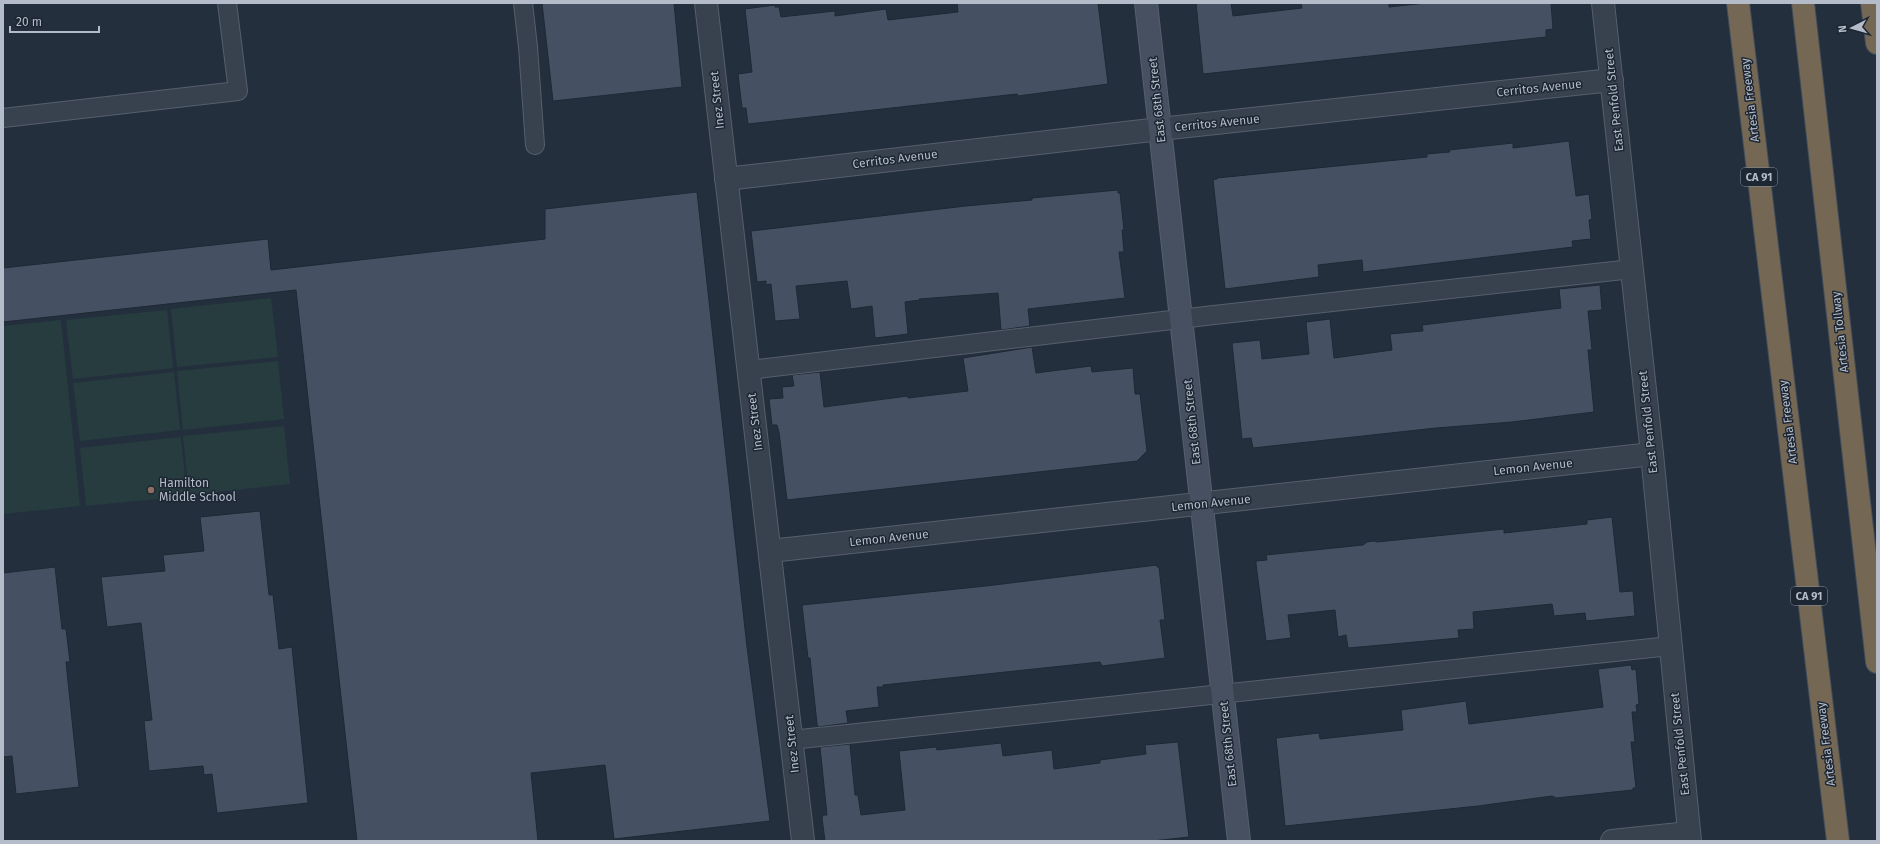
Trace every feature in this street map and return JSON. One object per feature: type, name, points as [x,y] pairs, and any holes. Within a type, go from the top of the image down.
[{"type":"highway","name":"Artesia Freeway","points":[[1738,3],[1838,841]]},
{"type":"highway","name":"Artesia Tollway","points":[[1803,3],[1877,662]]},
{"type":"highway","points":[[1872,3],[1877,43]]},
{"type":"street","name":"Inez Street","points":[[706,3],[803,841]]},
{"type":"street","name":"East 68th Street","points":[[1146,3],[1239,841]]},
{"type":"street","name":"East Penfold Street","points":[[1603,3],[1652,454],[1689,837]]},
{"type":"street","name":"Cerritos Avenue","points":[[726,179],[1160,129],[1612,80]]},
{"type":"street","name":"Lemon Avenue","points":[[770,551],[1652,454]]},
{"type":"street","points":[[1612,841],[1689,837]]},
{"type":"lane","points":[[3,118],[238,92],[227,3]]},
{"type":"lane","points":[[523,3],[528,47],[535,145]]},
{"type":"lane","points":[[749,370],[1181,319],[1632,269]]},
{"type":"lane","points":[[791,740],[1670,646]]},
{"type":"green space","points":[[271,298],[278,357],[177,367],[171,309]]},
{"type":"green space","points":[[167,310],[173,368],[73,379],[66,320]]},
{"type":"green space","points":[[61,320],[80,506],[3,514],[3,326]]},
{"type":"green space","points":[[278,361],[284,419],[183,430],[177,371]]},
{"type":"green space","points":[[174,372],[180,430],[80,441],[73,383]]},
{"type":"green space","points":[[284,426],[290,484],[189,495],[183,436]]},
{"type":"green space","points":[[181,437],[187,496],[86,506],[80,448]]},
{"type":"building","points":[[542,3],[674,3],[682,87],[553,101]]},
{"type":"building","points":[[957,3],[1098,3],[1108,84],[1018,96],[1017,94],[748,124],[746,108],[742,108],[738,74],[752,72],[745,9],[775,5],[775,7],[779,7],[781,17],[835,11],[835,16],[886,9],[888,20],[958,12]]},
{"type":"building","points":[[1196,3],[1231,3],[1233,16],[1302,8],[1301,3],[1389,3],[1389,7],[1426,3],[1551,3],[1553,29],[1546,30],[1546,37],[1203,74]]},
{"type":"building","points":[[1569,141],[1576,196],[1589,194],[1592,219],[1589,220],[1591,239],[1572,241],[1573,247],[1363,272],[1362,260],[1318,265],[1319,277],[1225,289],[1213,180],[1217,178],[1427,157],[1427,154],[1450,152],[1449,150],[1513,143],[1513,148]]},
{"type":"building","points":[[1118,190],[1118,193],[1120,193],[1124,230],[1122,230],[1124,252],[1119,252],[1125,298],[1028,309],[1030,326],[1001,330],[998,293],[919,299],[920,300],[905,302],[908,334],[875,338],[872,306],[851,309],[847,281],[796,286],[800,319],[775,321],[771,284],[766,285],[766,281],[757,282],[751,231],[966,206],[1032,200],[1032,198]]},
{"type":"building","points":[[697,192],[747,647],[770,821],[614,839],[605,765],[531,773],[538,841],[357,841],[296,290],[3,322],[3,268],[268,239],[271,270],[545,239],[545,209]]},
{"type":"building","points":[[1600,285],[1602,310],[1588,311],[1592,350],[1588,350],[1594,412],[1512,422],[1436,428],[1253,448],[1251,438],[1242,439],[1232,343],[1260,340],[1262,359],[1309,354],[1306,322],[1330,319],[1334,358],[1392,350],[1390,334],[1423,331],[1422,325],[1561,308],[1559,289]]},
{"type":"building","points":[[1032,347],[1036,373],[1091,366],[1092,372],[1133,368],[1135,394],[1140,394],[1147,451],[1137,461],[787,500],[779,432],[777,425],[772,425],[769,399],[783,398],[782,387],[794,386],[792,375],[820,372],[824,407],[908,396],[908,398],[968,391],[963,358]]},
{"type":"building","points":[[260,511],[269,595],[273,595],[279,649],[292,647],[308,803],[217,813],[212,774],[204,775],[203,766],[149,771],[144,721],[152,720],[141,623],[107,627],[101,577],[165,571],[163,555],[204,551],[200,517]]},
{"type":"building","points":[[1612,517],[1620,592],[1633,591],[1635,616],[1586,621],[1585,613],[1554,616],[1552,604],[1473,612],[1474,629],[1458,630],[1459,638],[1348,648],[1346,635],[1338,637],[1335,610],[1288,615],[1291,638],[1266,641],[1256,561],[1267,560],[1266,555],[1363,545],[1367,542],[1374,541],[1377,542],[1504,529],[1504,533],[1587,524],[1587,520]]},
{"type":"building","points":[[1157,565],[1157,567],[1159,567],[1165,620],[1160,620],[1165,658],[1102,666],[1100,662],[883,685],[883,687],[877,687],[879,707],[846,711],[848,723],[818,727],[802,605],[986,586]]},
{"type":"building","points":[[55,567],[62,629],[66,629],[70,662],[66,662],[79,787],[16,794],[12,756],[3,757],[3,573]]},
{"type":"building","points":[[1631,665],[1632,670],[1636,669],[1639,704],[1636,705],[1637,712],[1632,712],[1635,742],[1631,742],[1636,788],[1633,788],[1633,790],[1556,798],[1552,796],[1478,806],[1285,826],[1276,738],[1319,733],[1320,739],[1403,730],[1401,710],[1466,701],[1469,724],[1603,707],[1598,669]]},
{"type":"building","points":[[1178,742],[1189,837],[1152,841],[825,841],[822,818],[823,815],[827,815],[820,747],[850,744],[855,795],[858,795],[861,815],[905,810],[899,751],[936,747],[937,750],[1001,743],[1003,756],[1052,750],[1054,769],[1100,763],[1100,760],[1146,754],[1145,745]]},
{"type":"place","name":"Hamilton Middle School","points":[[151,490]]}]
